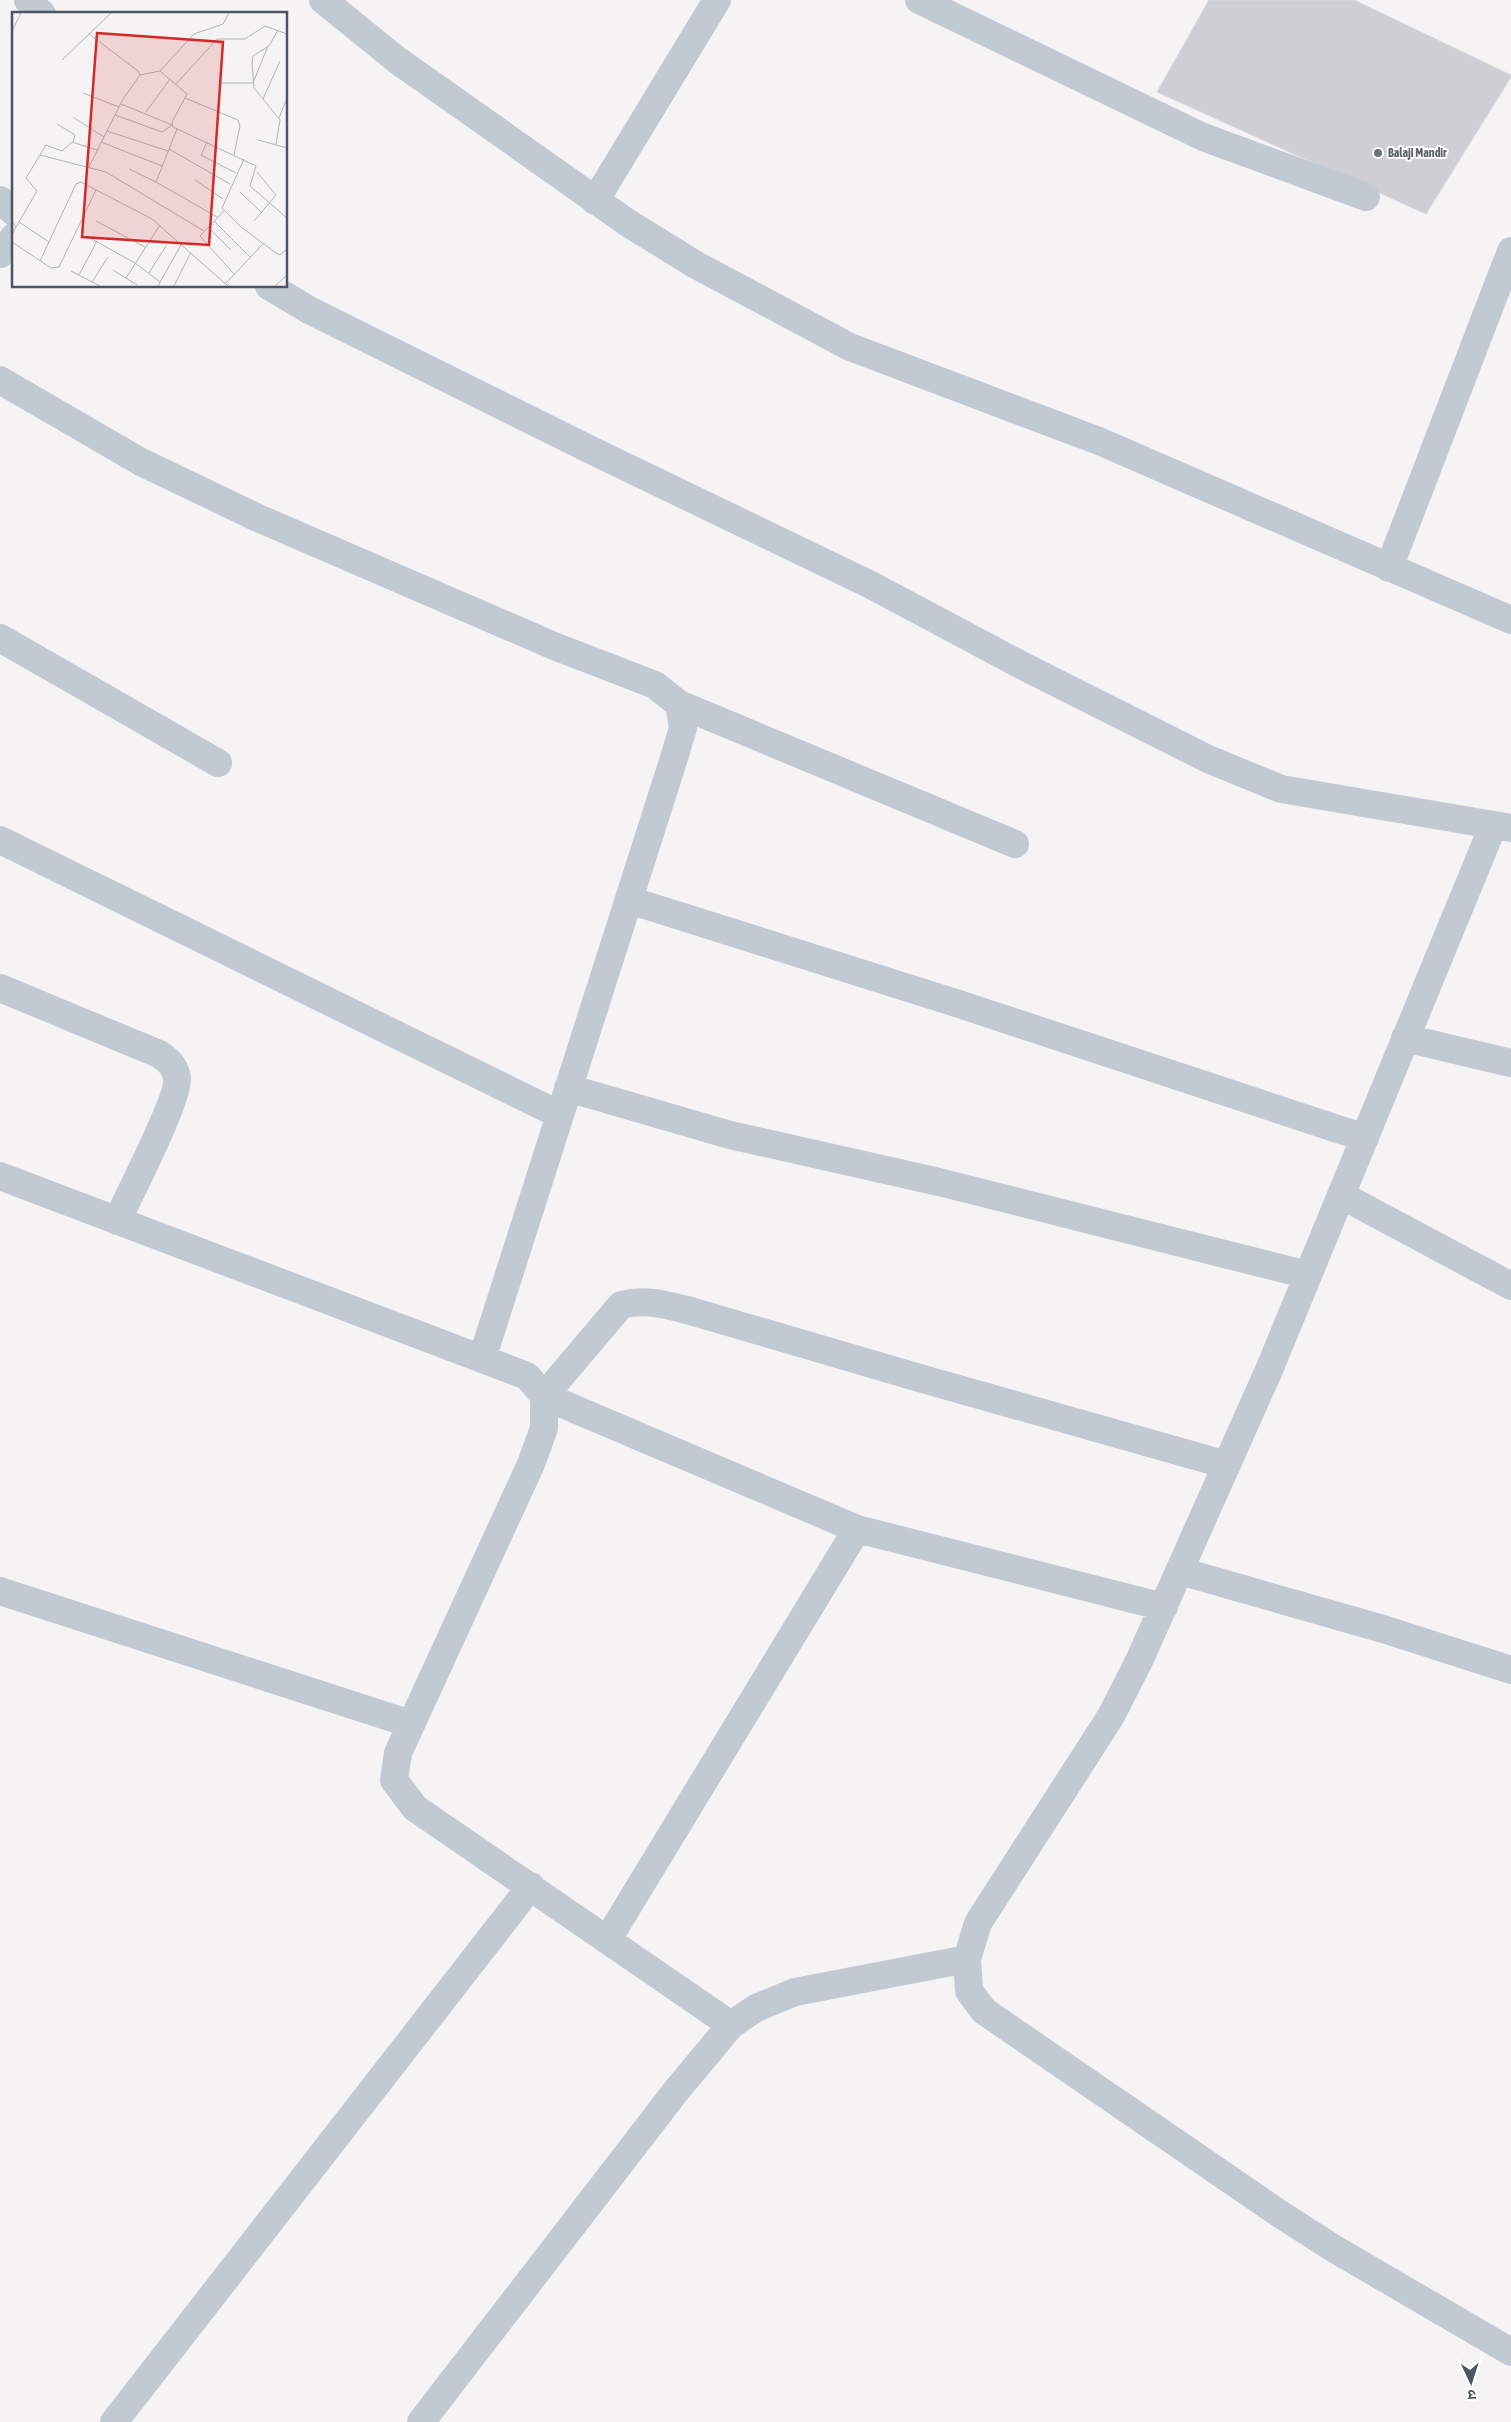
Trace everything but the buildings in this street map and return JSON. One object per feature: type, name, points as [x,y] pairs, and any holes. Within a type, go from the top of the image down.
[{"type":"street","points":[[28,0],[40,12]]},
{"type":"street","points":[[595,201],[717,0]]},
{"type":"street","points":[[919,0],[1203,137],[1366,197]]},
{"type":"street","points":[[327,1],[398,60],[595,201],[696,265],[850,347],[1099,441],[1511,620]]},
{"type":"street","points":[[0,200],[12,210]]},
{"type":"street","points":[[0,254],[12,239]]},
{"type":"street","points":[[1389,568],[1511,251]]},
{"type":"street","points":[[272,288],[310,310],[577,444],[871,585],[1025,667],[1208,759],[1281,789],[1502,827],[1405,1038],[1308,1275],[1227,1465],[1139,1661],[1111,1716],[978,1923],[967,1959],[969,1991],[984,2011],[1280,2214],[1333,2248],[1511,2352]]},
{"type":"street","points":[[0,380],[141,462],[258,518],[554,646],[656,685],[678,704],[1015,844]]},
{"type":"street","points":[[0,638],[218,763]]},
{"type":"street","points":[[482,1359],[683,728],[678,704]]},
{"type":"street","points":[[0,840],[560,1115]]},
{"type":"street","points":[[629,900],[959,1004],[1365,1138]]},
{"type":"street","points":[[0,988],[159,1054],[172,1063],[177,1079],[172,1102],[117,1221]]},
{"type":"street","points":[[1405,1038],[1511,1063]]},
{"type":"street","points":[[568,1088],[730,1135],[940,1182],[1308,1275]]},
{"type":"street","points":[[0,1176],[527,1376],[544,1396],[857,1529],[1164,1607]]},
{"type":"street","points":[[1341,1195],[1511,1286]]},
{"type":"street","points":[[731,2026],[608,1939],[415,1808],[394,1780],[398,1753],[531,1464],[544,1428],[544,1396],[621,1305],[637,1301],[652,1302],[687,1310],[932,1382],[1227,1465]]},
{"type":"street","points":[[608,1939],[857,1529]]},
{"type":"street","points":[[1180,1571],[1383,1629],[1511,1670]]},
{"type":"street","points":[[0,1591],[411,1724]]},
{"type":"street","points":[[114,2422],[531,1886]]},
{"type":"street","points":[[421,2422],[676,2091],[731,2026],[756,2008],[795,1992],[967,1959]]},
{"type":"place","name":"Balaji Mandir","points":[[1378,153]]}]
